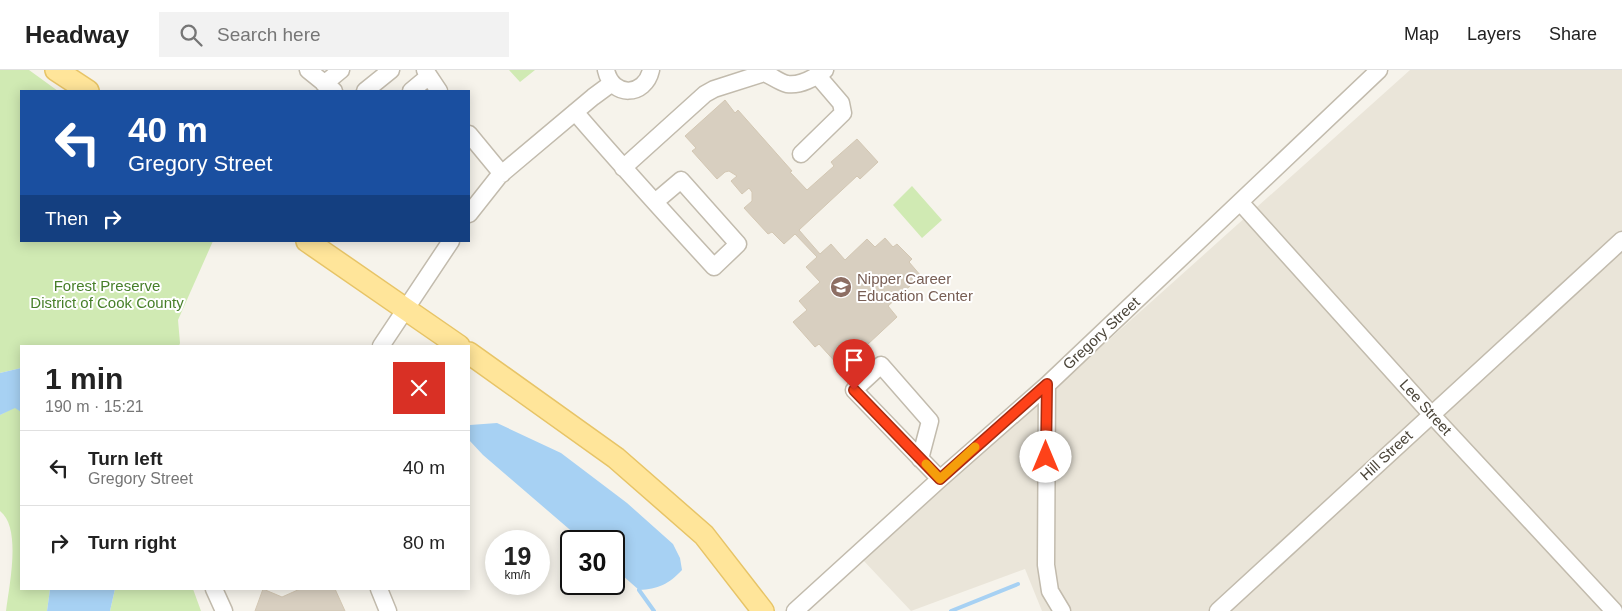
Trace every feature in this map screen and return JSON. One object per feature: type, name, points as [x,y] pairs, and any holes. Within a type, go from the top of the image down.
[{"type":"main road","points":[[56,70],[86,90]]},
{"type":"main road","points":[[308,242],[457,345]]},
{"type":"main road","points":[[470,355],[616,458],[704,535],[763,611]]},
{"type":"street","points":[[308,70],[329,87],[341,70]]},
{"type":"street","points":[[366,90],[391,70]]},
{"type":"street","points":[[470,213],[502,174],[575,112],[609,77],[624,90],[639,88],[649,78],[651,70]]},
{"type":"street","name":"Gregory Street","points":[[795,611],[1047,384],[1379,70]]},
{"type":"street","points":[[412,90],[427,73],[438,90]]},
{"type":"street","points":[[623,168],[705,94],[714,88],[764,73],[787,84],[809,80],[821,73],[841,102],[843,113],[801,154]]},
{"type":"street","points":[[575,112],[623,168],[714,267],[738,244],[681,180],[655,202]]},
{"type":"street","points":[[470,136],[476,150],[502,174]]},
{"type":"street","name":"Lee Street","points":[[1240,202],[1431,414],[1614,611]]},
{"type":"street","name":"Hill Street","points":[[1218,611],[1622,240]]},
{"type":"street","points":[[382,345],[450,242]]},
{"type":"street","points":[[920,459],[930,421],[882,365],[854,390],[920,459],[940,479]]},
{"type":"street","points":[[1047,384],[1046,565],[1050,591],[1062,611]]},
{"type":"street","points":[[214,590],[224,611]]},
{"type":"street","points":[[379,590],[388,611]]},
{"type":"shaded area","points":[[1410,70],[1622,70],[1622,611],[1042,611],[1025,569],[911,611],[863,560]]},
{"type":"green space","name":"Forest Preserve District of Cook County","points":[[0,70],[29,70],[57,90],[20,90],[20,242],[213,242],[178,320],[179,345],[20,345],[20,368],[0,373]]},
{"type":"green space","points":[[509,70],[535,70],[520,82]]},
{"type":"green space","points":[[912,186],[942,220],[922,238],[893,205]]},
{"type":"green space","points":[[15,407],[20,411],[20,590],[50,590],[47,611],[6,611],[11,573],[12,544],[11,530],[7,519],[0,511],[0,415]]},
{"type":"green space","points":[[115,590],[193,590],[201,611],[110,611]]},
{"type":"water","points":[[20,368],[20,411],[15,408],[0,415],[0,373]]},
{"type":"water","points":[[497,423],[561,453],[627,503],[673,544],[680,558],[682,570],[663,585],[639,590],[625,578],[625,530],[570,530],[483,455],[470,441],[470,425]]},
{"type":"water","points":[[50,590],[115,590],[110,611],[47,611]]},
{"type":"building","points":[[725,100],[735,113],[738,110],[807,190],[834,166],[831,162],[857,139],[878,162],[860,179],[857,176],[799,230],[820,254],[831,244],[845,260],[867,239],[875,247],[885,238],[893,247],[897,244],[912,259],[909,262],[921,276],[888,306],[897,317],[867,345],[865,342],[839,366],[819,344],[815,347],[793,322],[807,310],[799,301],[820,282],[806,267],[817,257],[795,234],[784,244],[772,232],[768,234],[744,208],[752,201],[752,192],[749,188],[742,194],[731,181],[737,176],[729,171],[717,179],[692,151],[696,148],[685,136]]},
{"type":"building","points":[[263,590],[282,597],[298,590],[335,590],[345,611],[255,611]]},
{"type":"waterway","points":[[951,611],[1018,584]]},
{"type":"waterway","points":[[639,590],[654,611]]},
{"type":"slow traffic","points":[[926,464],[940,479],[975,447]]},
{"type":"place","name":"Nipper Career Education Center","points":[[841,287]]},
{"type":"route","points":[[854,390],[940,479],[1047,384],[1046,457]]}]
